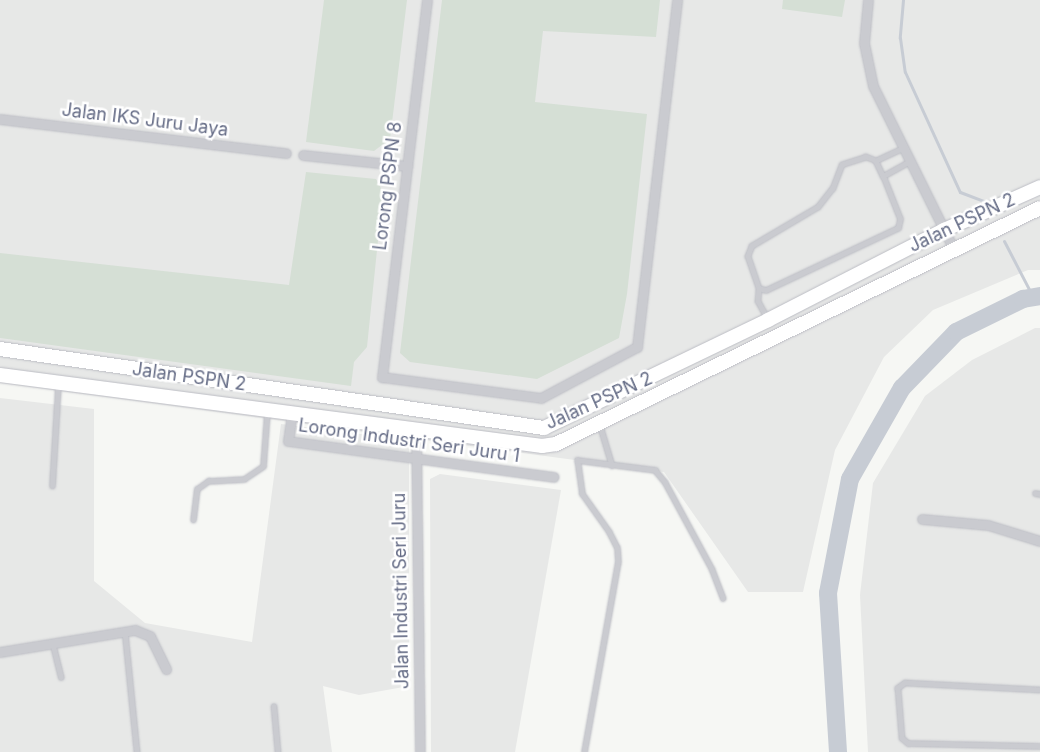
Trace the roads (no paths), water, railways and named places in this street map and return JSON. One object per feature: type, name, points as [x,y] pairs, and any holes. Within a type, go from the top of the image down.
[{"type":"street","name":"Lorong PSPN 8","points":[[427,0],[382,376],[541,398],[637,347],[677,0]]},
{"type":"street","points":[[868,0],[864,43],[866,63],[873,86],[954,250]]},
{"type":"street","name":"Jalan IKS Juru Jaya","points":[[0,119],[286,153]]},
{"type":"street","points":[[303,155],[407,166]]},
{"type":"street","name":"Jalan PSPN 2","points":[[0,349],[544,428],[768,320],[944,230],[1040,187]]},
{"type":"street","name":"Jalan PSPN 2","points":[[0,374],[542,446],[556,444],[1040,208]]},
{"type":"street","name":"Lorong Industri Seri Juru 1","points":[[292,413],[288,441],[554,477]]},
{"type":"street","name":"Jalan Industri Seri Juru","points":[[416,430],[420,752]]},
{"type":"street","points":[[922,519],[988,525],[1040,541]]},
{"type":"street","points":[[0,652],[135,630],[150,636],[166,669]]},
{"type":"lane","points":[[768,320],[758,301],[759,288],[748,256],[752,246],[818,207],[830,193],[842,165],[866,157],[876,160],[904,148]]},
{"type":"lane","points":[[759,288],[766,290],[898,228],[900,219],[876,160]]},
{"type":"lane","points":[[882,176],[910,161]]},
{"type":"lane","points":[[52,486],[58,382]]},
{"type":"lane","points":[[193,520],[197,489],[208,481],[244,479],[263,466],[267,410]]},
{"type":"lane","points":[[599,423],[612,464]]},
{"type":"lane","points":[[584,752],[618,562],[617,548],[609,532],[582,494],[577,460],[655,470],[665,482],[712,569],[724,598]]},
{"type":"lane","points":[[125,631],[138,752]]},
{"type":"lane","points":[[52,643],[61,677]]},
{"type":"lane","points":[[1040,690],[906,683],[898,688],[902,738],[908,743],[1040,746]]},
{"type":"lane","points":[[274,706],[278,752]]},
{"type":"waterway","points":[[903,0],[900,38],[905,72],[960,192],[983,201]]},
{"type":"waterway","points":[[1004,241],[1033,297]]},
{"type":"waterway","points":[[838,752],[828,593],[850,479],[902,388],[956,332],[1023,299],[1040,296]]}]
